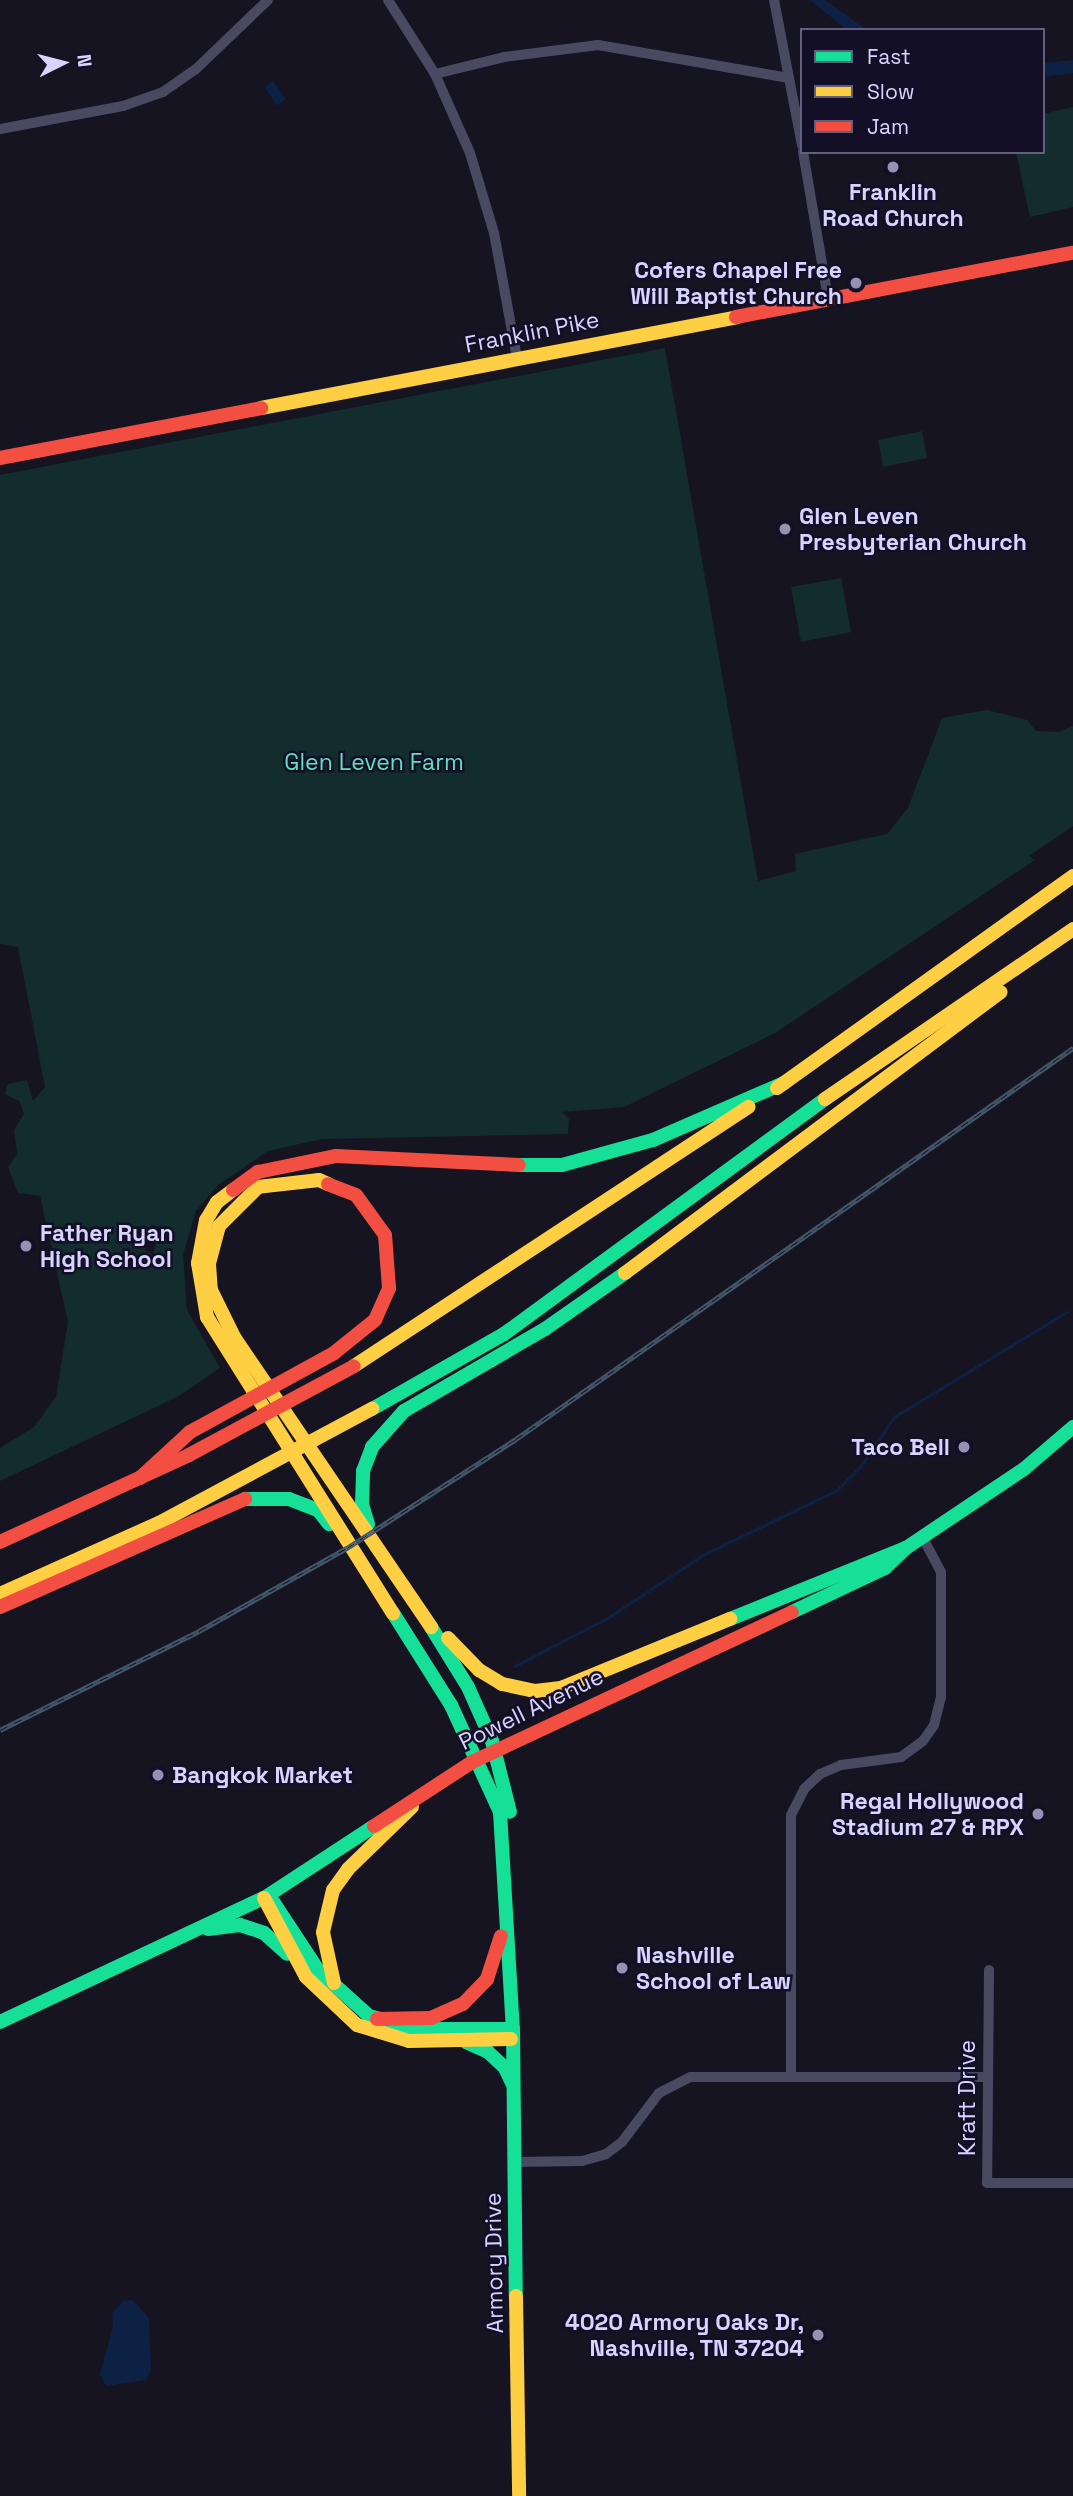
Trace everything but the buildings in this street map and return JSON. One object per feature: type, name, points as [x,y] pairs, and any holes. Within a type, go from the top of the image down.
[{"type":"main road","name":"Franklin Pike","points":[[0,458],[1073,253]]},
{"type":"main road","points":[[0,1542],[140,1478],[337,1377],[785,1083],[1073,876]]},
{"type":"main road","points":[[0,1594],[159,1523],[263,1470],[504,1334],[818,1104],[1073,929]]},
{"type":"main road","points":[[374,1544],[362,1504],[363,1471],[372,1447],[404,1411],[545,1329],[665,1245],[859,1102],[1073,935]]},
{"type":"main road","points":[[513,2034],[517,1856],[492,1741],[468,1686],[413,1598],[230,1342],[207,1317],[200,1291],[200,1243],[217,1202],[258,1172],[336,1156],[396,1157],[472,1166],[562,1166],[653,1140],[785,1083]]},
{"type":"main road","points":[[140,1478],[190,1432],[334,1353],[375,1320],[389,1288],[391,1260],[385,1235],[356,1195],[340,1185],[299,1180],[258,1186],[240,1199],[219,1226],[209,1264],[211,1290],[230,1342],[356,1555],[451,1705],[505,1810],[506,1916],[513,2034]]},
{"type":"main road","name":"Powell Avenue","points":[[0,2022],[264,1898],[438,1782],[543,1728],[885,1568],[906,1548],[1024,1469],[1073,1427]]},
{"type":"main road","points":[[0,1607],[246,1499],[289,1499],[318,1510],[356,1555]]},
{"type":"main road","points":[[413,1598],[479,1671],[502,1684],[535,1691],[577,1683],[906,1548]]},
{"type":"main road","points":[[334,1985],[323,1932],[333,1890],[348,1869],[438,1782]]},
{"type":"main road","points":[[264,1898],[274,1903],[318,1970],[353,2005],[377,2019],[418,2029],[513,2034]]},
{"type":"main road","points":[[264,1898],[296,1963]]},
{"type":"main road","points":[[377,2019],[431,2018],[470,1998],[495,1963],[506,1916]]},
{"type":"main road","points":[[193,1931],[240,1925],[264,1933],[296,1963],[335,2008],[369,2031],[409,2041],[462,2040],[513,2034]]},
{"type":"main road","name":"Armory Drive","points":[[513,2034],[519,2496]]},
{"type":"main road","points":[[462,2040],[488,2052],[505,2068],[514,2086]]},
{"type":"street","points":[[0,129],[123,106],[163,92],[195,70],[268,0]]},
{"type":"street","points":[[388,0],[435,74],[470,153],[489,211],[517,358]]},
{"type":"street","points":[[774,0],[800,135]]},
{"type":"street","points":[[435,74],[504,57],[598,45],[789,78]]},
{"type":"street","points":[[803,154],[828,298]]},
{"type":"street","points":[[791,2076],[791,1815],[804,1788],[820,1774],[841,1765],[901,1757],[923,1741],[934,1725],[941,1697],[941,1572],[922,1537]]},
{"type":"street","name":"Kraft Drive","points":[[989,1970],[985,2077],[987,2183],[1073,2183]]},
{"type":"street","points":[[515,2162],[582,2161],[606,2154],[622,2142],[659,2092],[685,2078],[985,2077]]},
{"type":"green space","points":[[1073,107],[1073,207],[1030,217],[1016,154],[1045,154],[1045,114]]},
{"type":"green space","name":"Glen Leven Farm","points":[[665,348],[758,881],[796,871],[795,854],[887,834],[908,808],[942,718],[987,710],[1027,720],[1036,731],[1059,732],[1073,726],[1073,826],[1029,856],[1035,860],[775,1033],[624,1107],[562,1112],[569,1119],[568,1134],[322,1139],[268,1151],[218,1185],[196,1211],[183,1255],[187,1310],[220,1368],[179,1396],[0,1481],[0,1448],[34,1427],[56,1397],[68,1322],[40,1196],[18,1193],[8,1167],[17,1154],[14,1130],[24,1114],[19,1101],[5,1094],[8,1084],[27,1080],[33,1101],[45,1087],[18,947],[0,944],[0,475]],"holes":[[[151,1224],[159,1227],[153,1255],[145,1250]]]},
{"type":"green space","points":[[922,431],[927,458],[883,467],[878,440]]},
{"type":"green space","points":[[841,578],[851,632],[801,642],[791,587]]},
{"type":"water","points":[[810,0],[825,0],[864,28],[845,28]]},
{"type":"water","points":[[1073,60],[1073,73],[1045,77],[1045,63]]},
{"type":"water","points":[[273,81],[286,99],[277,106],[265,87]]},
{"type":"water","points":[[133,2300],[149,2318],[151,2371],[146,2380],[106,2386],[100,2374],[113,2327],[112,2313],[123,2301]]},
{"type":"waterway","points":[[515,1666],[609,1617],[701,1556],[837,1490],[861,1466],[894,1417],[1067,1312]]},
{"type":"railway","points":[[0,1730],[199,1631],[347,1548],[516,1439],[1073,1048]]},
{"type":"traffic: fast","points":[[519,1165],[562,1165],[653,1140],[784,1083]]},
{"type":"traffic: fast","points":[[372,1409],[504,1334],[825,1099]]},
{"type":"traffic: fast","points":[[368,1524],[362,1504],[363,1471],[372,1447],[404,1411],[545,1329],[625,1273]]},
{"type":"traffic: fast","points":[[792,1612],[885,1568],[906,1548],[1024,1469],[1073,1427]]},
{"type":"traffic: fast","points":[[245,1499],[289,1499],[318,1510],[329,1524]]},
{"type":"traffic: fast","points":[[730,1619],[906,1548]]},
{"type":"traffic: fast","points":[[393,1613],[451,1705],[500,1812],[513,2029]]},
{"type":"traffic: fast","points":[[431,1627],[468,1687],[492,1741],[510,1812]]},
{"type":"traffic: fast","points":[[0,2022],[264,1898],[374,1826]]},
{"type":"traffic: fast","points":[[264,1898],[274,1903],[318,1970],[369,2016],[418,2029],[513,2029],[516,2296]]},
{"type":"traffic: fast","points":[[208,1929],[240,1925],[264,1933],[287,1954]]},
{"type":"traffic: fast","points":[[466,2042],[488,2052],[505,2068],[512,2083]]},
{"type":"traffic: slow","points":[[261,408],[736,317]]},
{"type":"traffic: slow","points":[[777,1088],[1073,876]]},
{"type":"traffic: slow","points":[[825,1099],[1073,929]]},
{"type":"traffic: slow","points":[[625,1273],[1001,992]]},
{"type":"traffic: slow","points":[[354,1366],[748,1107]]},
{"type":"traffic: slow","points":[[328,1184],[319,1180],[258,1187],[219,1226],[209,1264],[211,1290],[234,1337],[431,1627]]},
{"type":"traffic: slow","points":[[233,1190],[217,1202],[206,1220],[198,1263],[207,1317],[393,1613]]},
{"type":"traffic: slow","points":[[0,1594],[159,1523],[372,1409]]},
{"type":"traffic: slow","points":[[448,1638],[479,1670],[502,1684],[535,1691],[561,1688],[730,1619]]},
{"type":"traffic: slow","points":[[334,1983],[323,1932],[333,1890],[348,1869],[412,1807]]},
{"type":"traffic: slow","points":[[264,1898],[306,1977],[357,2025],[409,2041],[511,2039]]},
{"type":"traffic: slow","points":[[516,2296],[519,2496]]},
{"type":"traffic: jam","points":[[736,317],[1073,253]]},
{"type":"traffic: jam","points":[[0,458],[261,408]]},
{"type":"traffic: jam","points":[[233,1190],[258,1172],[336,1156],[519,1165]]},
{"type":"traffic: jam","points":[[140,1478],[190,1432],[334,1353],[375,1320],[389,1288],[385,1235],[356,1195],[328,1184]]},
{"type":"traffic: jam","points":[[0,1542],[189,1455],[354,1366]]},
{"type":"traffic: jam","points":[[0,1607],[245,1499]]},
{"type":"traffic: jam","points":[[374,1826],[472,1762],[792,1612]]},
{"type":"traffic: jam","points":[[377,2019],[431,2018],[463,2004],[487,1979],[501,1936]]},
{"type":"place","name":"Franklin Road Church","points":[[893,167]]},
{"type":"place","name":"Cofers Chapel Free Will Baptist Church","points":[[856,283]]},
{"type":"place","name":"Glen Leven Presbyterian Church","points":[[785,529]]},
{"type":"place","name":"Father Ryan High School","points":[[26,1246]]},
{"type":"place","name":"Taco Bell","points":[[964,1447]]},
{"type":"place","name":"Bangkok Market","points":[[158,1775]]},
{"type":"place","name":"Regal Hollywood Stadium 27 & RPX","points":[[1038,1814]]},
{"type":"place","name":"Nashville School of Law","points":[[622,1968]]},
{"type":"place","name":"4020 Armory Oaks Dr, Nashville, TN 37204","points":[[818,2335]]}]
